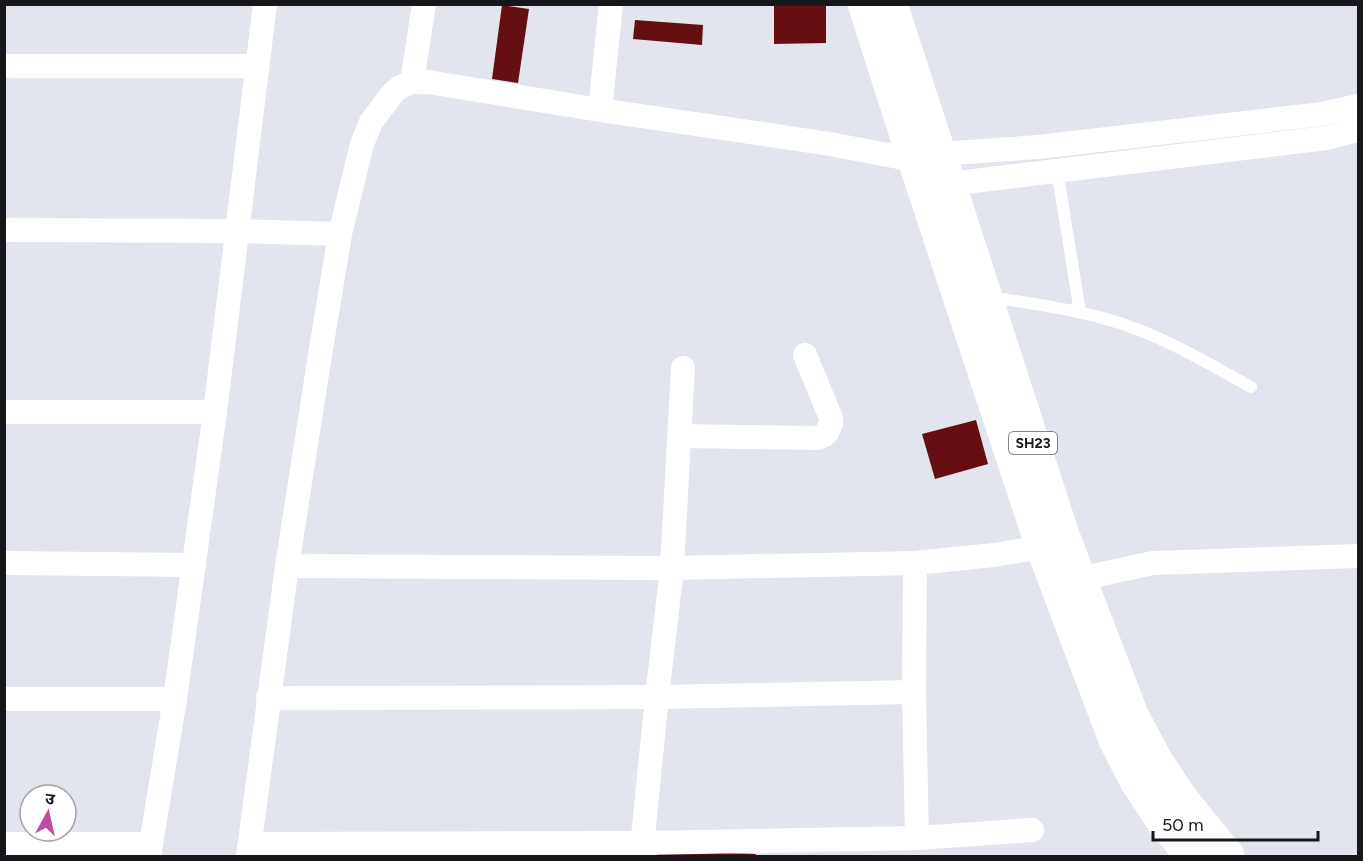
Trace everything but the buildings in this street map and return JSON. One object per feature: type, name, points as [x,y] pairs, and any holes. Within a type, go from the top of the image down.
[{"type":"main road","points":[[864,4],[931,171],[1042,547],[1114,740],[1136,782],[1163,822],[1192,856]]},
{"type":"main road","name":"SH23","points":[[891,4],[931,171],[986,296],[1063,535],[1132,715],[1180,798],[1228,856]]},
{"type":"street","points":[[4,844],[149,850],[174,699],[215,412],[265,4]]},
{"type":"street","points":[[412,82],[424,4]]},
{"type":"street","points":[[600,110],[611,4]]},
{"type":"street","points":[[4,66],[257,66]]},
{"type":"street","points":[[1032,830],[917,838],[642,850],[249,850],[287,566],[340,234],[362,144],[371,122],[393,93],[405,84],[428,82],[830,144],[931,171],[1057,170],[1327,138],[1359,130]]},
{"type":"street","points":[[931,171],[1049,146],[1322,114],[1359,106]]},
{"type":"street","points":[[4,230],[340,234]]},
{"type":"street","points":[[679,436],[818,438],[826,435],[831,424],[831,417],[805,355]]},
{"type":"street","points":[[642,850],[672,568],[683,368]]},
{"type":"street","points":[[4,412],[215,412]]},
{"type":"street","points":[[287,566],[672,568],[915,563],[994,555],[1042,547]]},
{"type":"street","points":[[1079,579],[1153,562],[1359,556]]},
{"type":"street","points":[[4,563],[194,565]]},
{"type":"street","points":[[915,563],[914,692],[917,838]]},
{"type":"street","points":[[268,698],[657,697],[914,692]]},
{"type":"street","points":[[4,699],[174,699]]},
{"type":"lane","points":[[1057,170],[1080,312]]},
{"type":"lane","points":[[986,296],[1080,312],[1137,329],[1173,344],[1251,387]]}]
